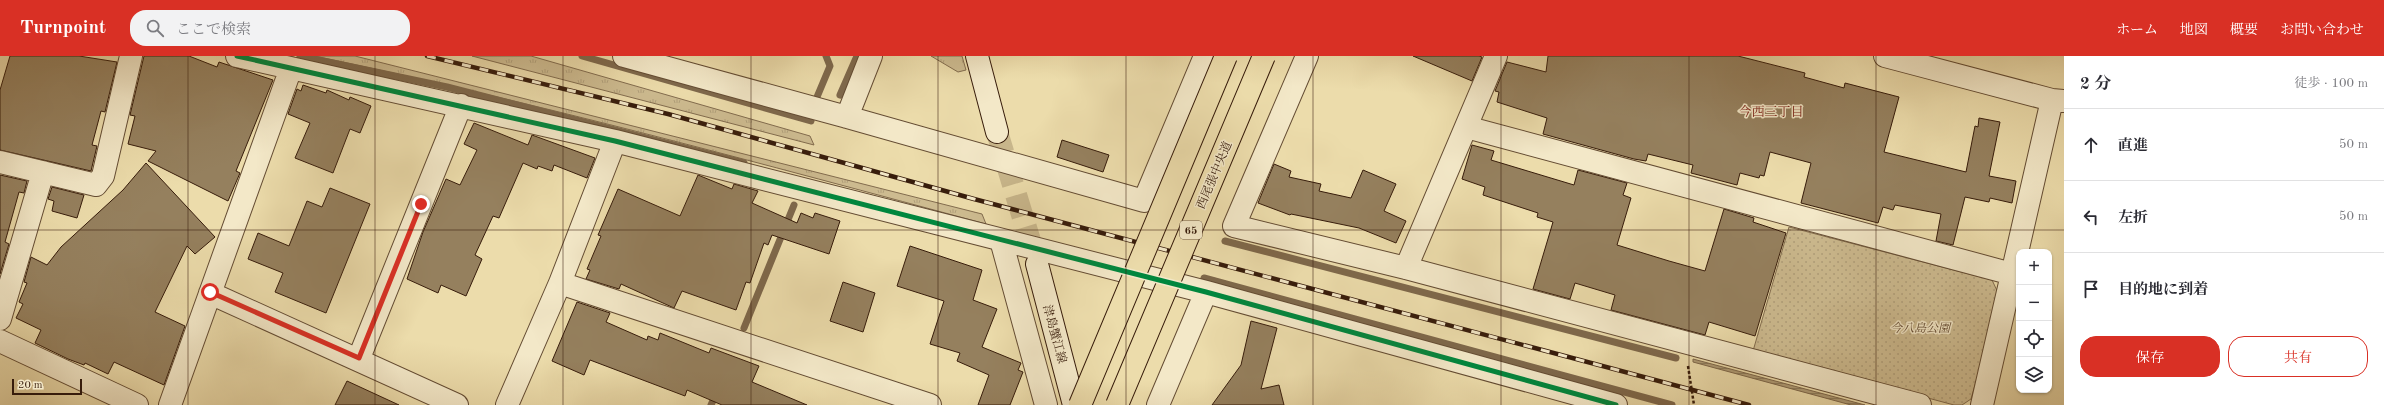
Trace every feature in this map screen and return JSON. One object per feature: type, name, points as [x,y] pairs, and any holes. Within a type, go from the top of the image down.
[{"type":"main road","points":[[1080,405],[1226,56]]},
{"type":"main road","name":"西尾張中央道","points":[[1118,405],[1264,56]]},
{"type":"street","points":[[0,162],[96,184],[104,176],[131,56]]},
{"type":"street","points":[[237,56],[461,105],[615,141],[1206,292],[1584,401],[1616,405]]},
{"type":"street","points":[[624,56],[661,62],[847,117],[1144,201],[1205,56]]},
{"type":"street","points":[[847,117],[872,56]]},
{"type":"street","points":[[977,56],[997,132]]},
{"type":"street","points":[[1307,56],[1234,226],[1406,268],[1920,405]]},
{"type":"street","points":[[1406,268],[1496,56]]},
{"type":"street","points":[[1885,56],[2058,100],[2012,274],[1982,405]]},
{"type":"street","points":[[170,405],[291,68]]},
{"type":"street","points":[[359,358],[461,105]]},
{"type":"street","points":[[1466,127],[2012,274]]},
{"type":"street","points":[[507,405],[560,283],[615,141]]},
{"type":"street","points":[[0,319],[43,172]]},
{"type":"street","points":[[1001,240],[1046,405]]},
{"type":"street","name":"津島蟹江線","points":[[1037,264],[1074,405]]},
{"type":"street","points":[[560,283],[930,405]]},
{"type":"street","points":[[210,292],[359,358],[457,405]]},
{"type":"street","points":[[1158,405],[1206,292]]},
{"type":"street","points":[[0,341],[137,405]]},
{"type":"path","points":[[1684,342],[1694,405]]},
{"type":"green space","points":[[314,56],[355,56],[982,214],[986,224],[567,114],[399,74]]},
{"type":"green space","points":[[472,56],[531,56],[810,136],[814,145]]},
{"type":"green space","points":[[931,56],[962,56],[966,70],[958,72]]},
{"type":"green space","name":"今八島公園","points":[[1789,227],[1992,280],[2000,297],[1971,399],[1962,405],[1954,405],[1753,351]]},
{"type":"shaded area","points":[[1693,359],[1865,405],[1851,405],[1693,362]]},
{"type":"building","points":[[10,56],[79,56],[117,62],[105,112],[101,111],[92,145],[97,146],[91,171],[0,150],[0,90]]},
{"type":"building","points":[[144,56],[189,56],[217,67],[219,62],[273,80],[236,171],[240,173],[228,201],[148,161],[156,151],[128,144],[135,116],[130,115]]},
{"type":"building","points":[[1413,56],[1479,56],[1482,57],[1472,81]]},
{"type":"building","points":[[1548,56],[1738,56],[1805,73],[1804,77],[1844,88],[1845,83],[1899,97],[1884,152],[1966,172],[1975,126],[1978,127],[1979,118],[2000,122],[1989,176],[2016,181],[2012,203],[1990,198],[1989,202],[1965,197],[1953,245],[1936,241],[1941,214],[1895,205],[1893,210],[1883,207],[1878,223],[1801,203],[1811,163],[1770,152],[1764,176],[1760,175],[1759,178],[1740,173],[1737,185],[1691,173],[1693,165],[1648,154],[1646,161],[1634,159],[1543,134],[1547,118],[1497,102],[1499,92],[1495,91],[1507,62],[1546,72]]},
{"type":"building","points":[[303,85],[326,93],[327,90],[349,100],[350,97],[371,106],[360,133],[350,129],[333,173],[295,158],[310,123],[288,114],[297,89],[301,91]]},
{"type":"building","points":[[474,123],[528,145],[532,135],[595,158],[587,178],[554,165],[552,171],[538,166],[537,169],[523,163],[499,218],[493,216],[475,255],[482,259],[466,296],[441,285],[438,293],[407,279],[423,232],[446,179],[460,185],[477,150],[464,144]]},
{"type":"building","points":[[1062,140],[1109,155],[1103,172],[1057,157]]},
{"type":"building","points":[[1472,145],[1494,151],[1491,160],[1574,185],[1578,170],[1627,183],[1623,195],[1631,198],[1617,245],[1669,261],[1705,271],[1724,209],[1754,218],[1753,222],[1786,233],[1755,336],[1709,322],[1705,335],[1611,310],[1615,295],[1575,283],[1570,299],[1533,289],[1553,222],[1537,217],[1538,213],[1483,195],[1485,187],[1462,179]]},
{"type":"building","points":[[146,163],[215,237],[195,254],[187,246],[155,312],[185,326],[164,385],[114,362],[108,374],[85,363],[84,365],[68,359],[35,343],[41,330],[16,318],[23,304],[19,302],[27,283],[24,282],[31,257],[47,265],[61,247],[123,190]]},
{"type":"building","points":[[1274,164],[1291,171],[1289,177],[1321,184],[1319,191],[1351,198],[1363,170],[1396,184],[1384,211],[1406,221],[1396,243],[1359,228],[1290,215],[1258,203]]},
{"type":"building","points":[[0,175],[27,181],[24,193],[19,192],[5,242],[9,244],[0,274]]},
{"type":"building","points":[[698,175],[732,189],[734,184],[758,191],[752,203],[797,223],[801,213],[813,218],[815,213],[840,221],[829,254],[772,235],[768,245],[764,243],[750,283],[746,282],[736,310],[682,291],[674,308],[621,284],[619,289],[586,279],[590,270],[587,269],[601,236],[598,235],[618,189],[680,216]]},
{"type":"building","points":[[52,187],[84,195],[77,218],[52,211],[54,201],[48,199]]},
{"type":"building","points":[[330,188],[370,204],[326,313],[275,292],[283,273],[248,259],[258,233],[289,246],[307,201],[322,207]]},
{"type":"building","points":[[910,246],[982,270],[973,300],[997,309],[982,347],[1021,363],[1018,370],[1023,372],[1010,405],[978,405],[989,375],[957,361],[960,353],[930,344],[944,301],[897,286]]},
{"type":"building","points":[[843,282],[875,293],[863,332],[830,321]]},
{"type":"building","points":[[577,302],[610,313],[606,322],[647,340],[648,336],[658,340],[660,333],[709,353],[711,348],[759,366],[752,382],[807,405],[722,405],[687,390],[685,396],[590,360],[584,375],[552,361]]},
{"type":"building","points":[[1251,321],[1277,328],[1261,389],[1279,385],[1284,405],[1212,405],[1241,365]]},
{"type":"building","points":[[347,381],[399,405],[335,405]]},
{"type":"waterway","points":[[300,56],[447,87],[744,163]]},
{"type":"waterway","points":[[582,56],[811,121]]},
{"type":"waterway","points":[[817,97],[830,66],[826,56]]},
{"type":"waterway","points":[[840,95],[857,56]]},
{"type":"waterway","points":[[744,328],[794,205]]},
{"type":"waterway","points":[[1225,241],[1676,358]]},
{"type":"waterway","points":[[1204,278],[1672,405]]},
{"type":"waterway","points":[[711,405],[716,394]]},
{"type":"tunnel","points":[[997,132],[1037,264]]},
{"type":"railway","points":[[427,56],[668,114],[974,199],[1749,405]]},
{"type":"cycle path","points":[[237,56],[615,141],[1206,292],[1616,405]]},
{"type":"district","name":"今西三丁目","points":[[1771,111]]},
{"type":"route","points":[[210,292],[359,358],[421,204]]}]
